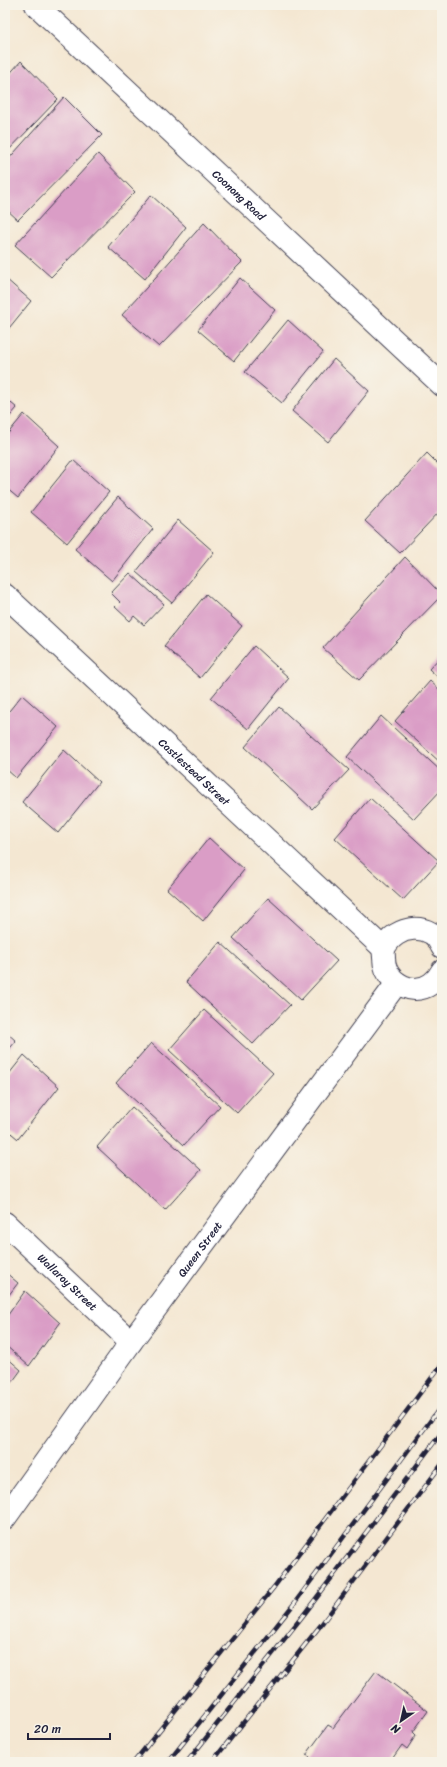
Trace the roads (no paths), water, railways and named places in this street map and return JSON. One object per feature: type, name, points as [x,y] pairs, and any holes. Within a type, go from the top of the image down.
[{"type":"street","name":"Coonong Road","points":[[36,5],[442,385]]},
{"type":"street","name":"Castlestead Street","points":[[5,595],[384,949]]},
{"type":"street","points":[[439,935],[414,928],[404,930],[395,934],[384,949],[386,969],[390,977],[406,988],[417,989],[426,987],[435,981],[442,971]]},
{"type":"street","name":"Queen Street","points":[[5,1518],[131,1342],[397,983]]},
{"type":"street","name":"Wallaroy Street","points":[[5,1223],[131,1342]]},
{"type":"railway","points":[[134,1762],[274,1587],[442,1364]]},
{"type":"railway","points":[[168,1762],[293,1605],[442,1405]]},
{"type":"railway","points":[[187,1762],[305,1613],[442,1432]]},
{"type":"railway","points":[[212,1762],[320,1626],[442,1464]]}]
